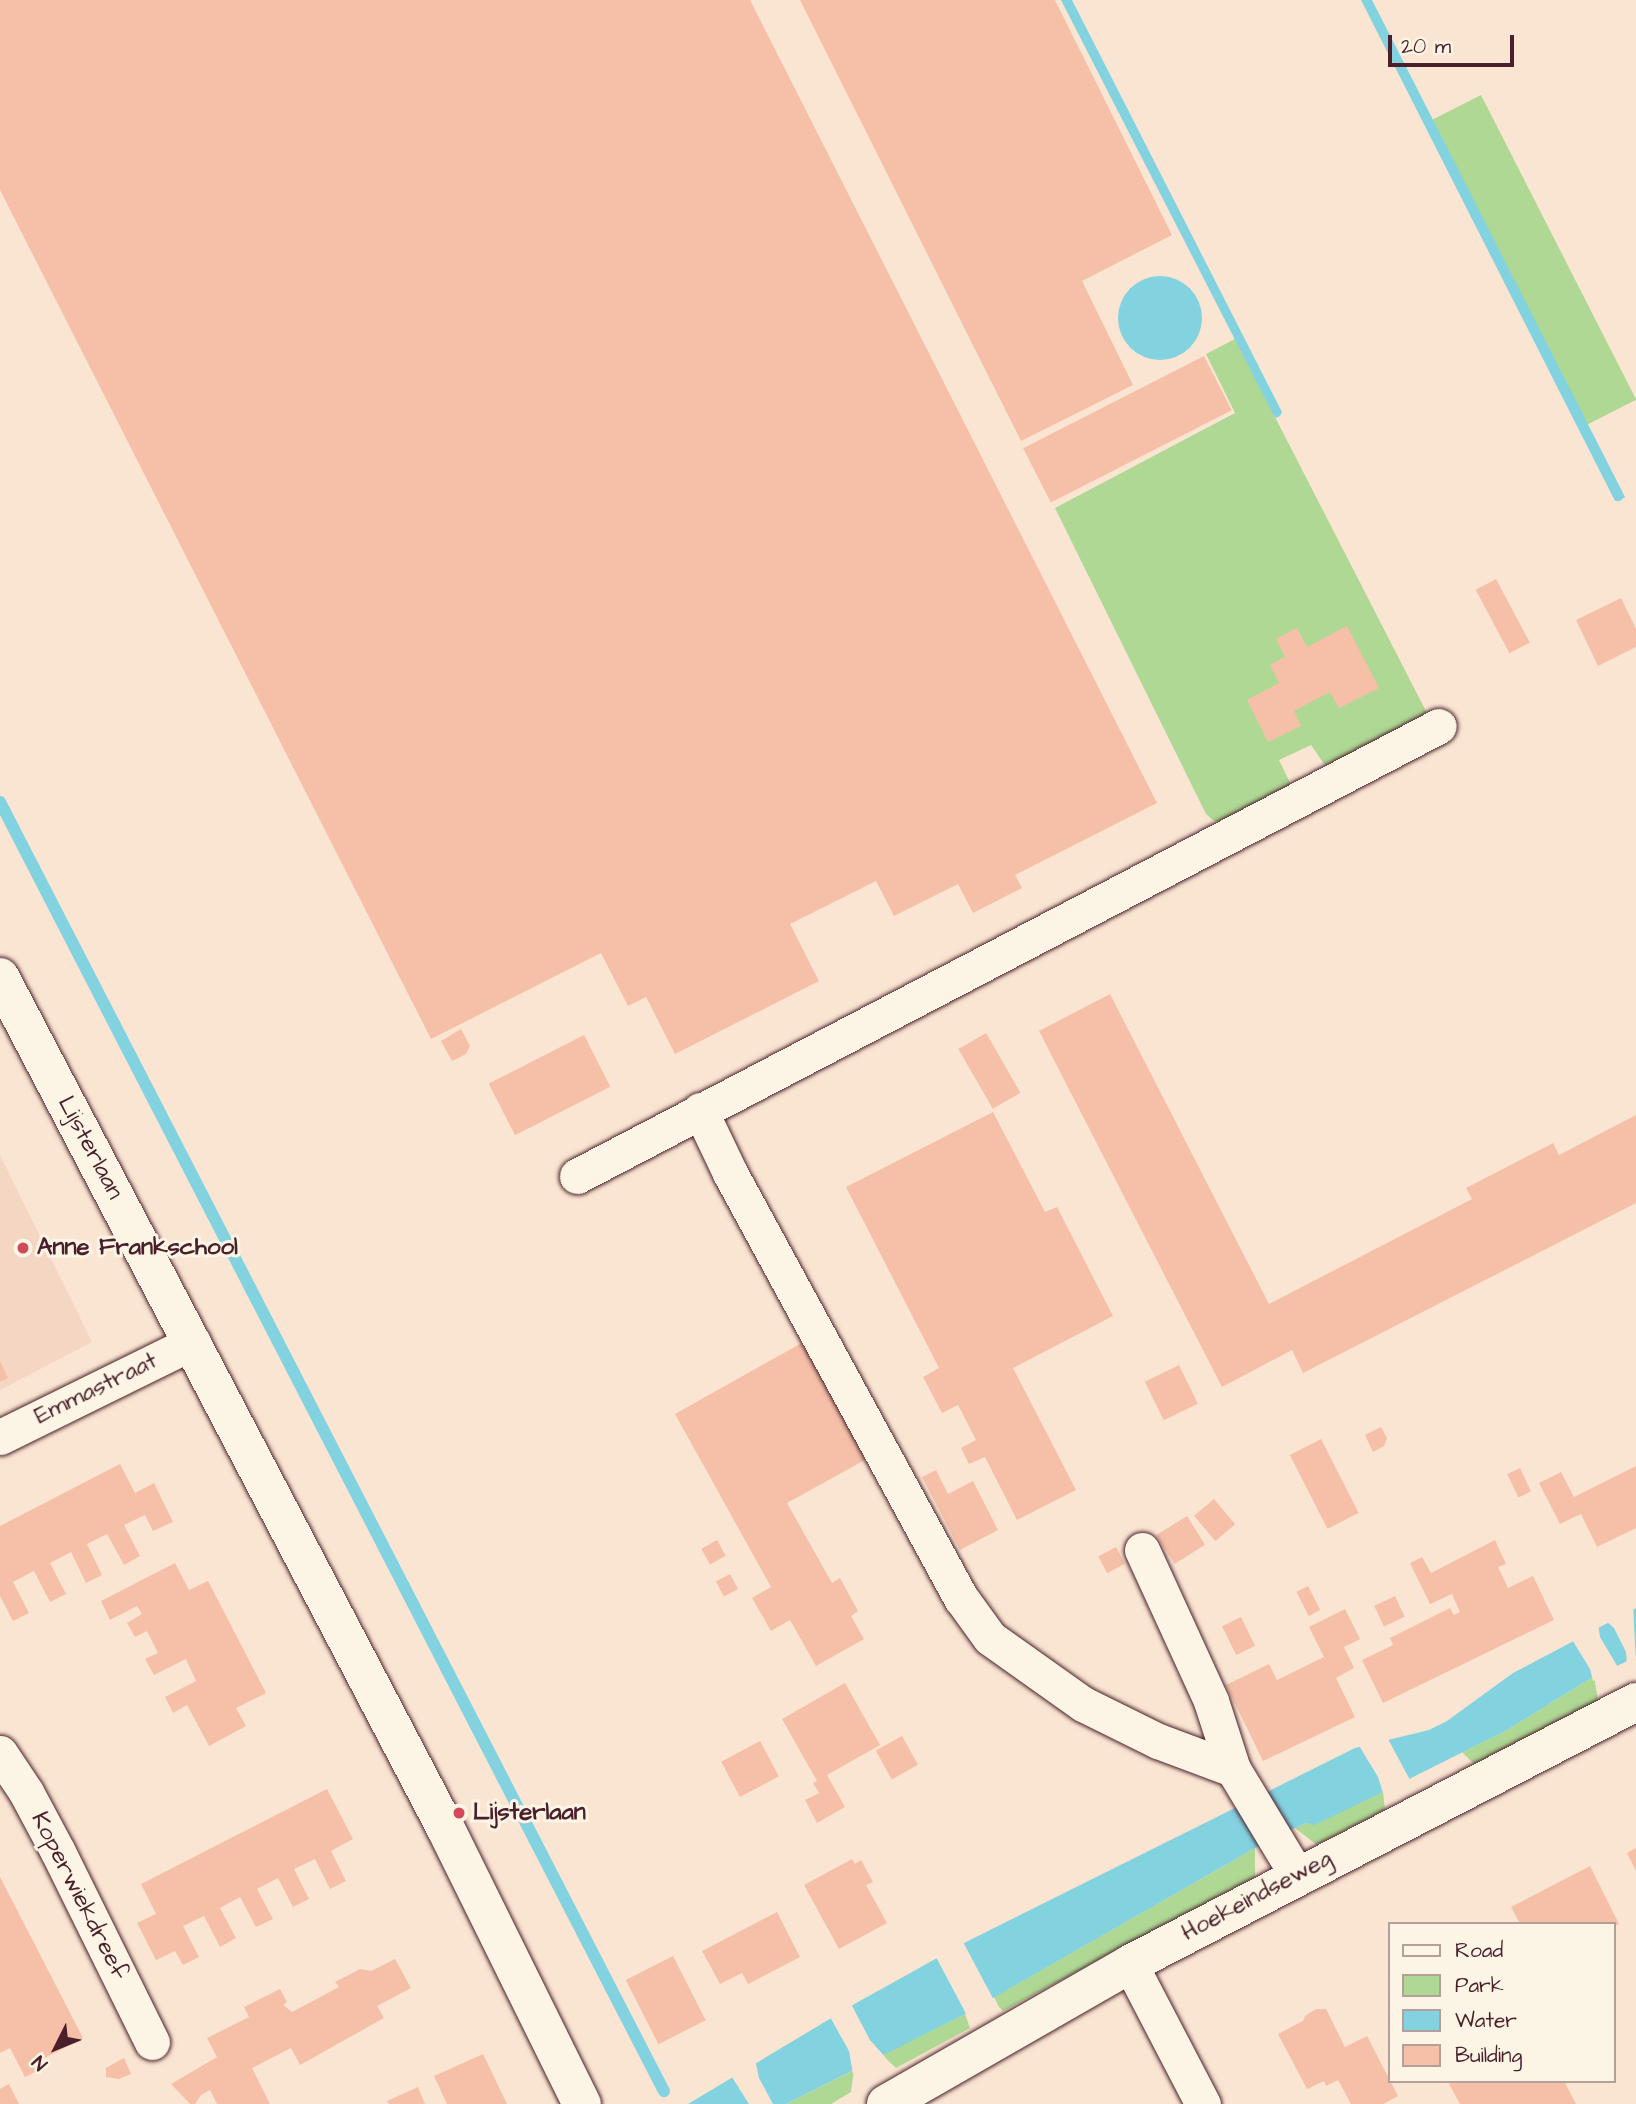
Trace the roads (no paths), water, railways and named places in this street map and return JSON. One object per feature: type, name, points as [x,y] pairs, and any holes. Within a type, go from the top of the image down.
[{"type":"street","points":[[577,1176],[1439,726]]},
{"type":"street","name":"Lijsterlaan","points":[[0,977],[445,1827],[582,2104]]},
{"type":"street","points":[[700,1110],[730,1173],[961,1598],[990,1638],[1083,1704],[1240,1780]]},
{"type":"street","name":"Emmastraat","points":[[0,1437],[193,1342]]},
{"type":"street","points":[[1142,1550],[1211,1701],[1240,1780],[1289,1862]]},
{"type":"street","name":"Hoekeindseweg","points":[[886,2104],[1130,1964],[1289,1862],[1636,1702]]},
{"type":"street","name":"Koperwiekdreef","points":[[0,1753],[26,1792],[58,1852],[152,2042]]},
{"type":"street","points":[[1130,1964],[1203,2104]]},
{"type":"water","points":[[1061,0],[1072,0],[1282,412],[1280,416],[1276,418],[1273,414]]},
{"type":"water","points":[[1361,0],[1372,0],[1625,497],[1620,501],[1615,501]]},
{"type":"water","points":[[1160,276],[1176,279],[1190,288],[1199,302],[1202,318],[1199,334],[1190,348],[1176,357],[1160,360],[1144,357],[1130,348],[1121,334],[1118,318],[1121,302],[1130,288],[1144,279]]},
{"type":"water","points":[[1636,1608],[1636,1657],[1591,1678],[1507,1730],[1314,1825],[1307,1823],[1255,1848],[965,2014],[786,2104],[688,2104],[858,2002],[964,1943],[1355,1748],[1429,1730],[1447,1721],[1513,1673]]},
{"type":"waterway","points":[[0,802],[664,2091]]},
{"type":"place","name":"Anne Frankschool","points":[[23,1248]]},
{"type":"place","name":"Lijsterlaan","points":[[459,1813]]}]
